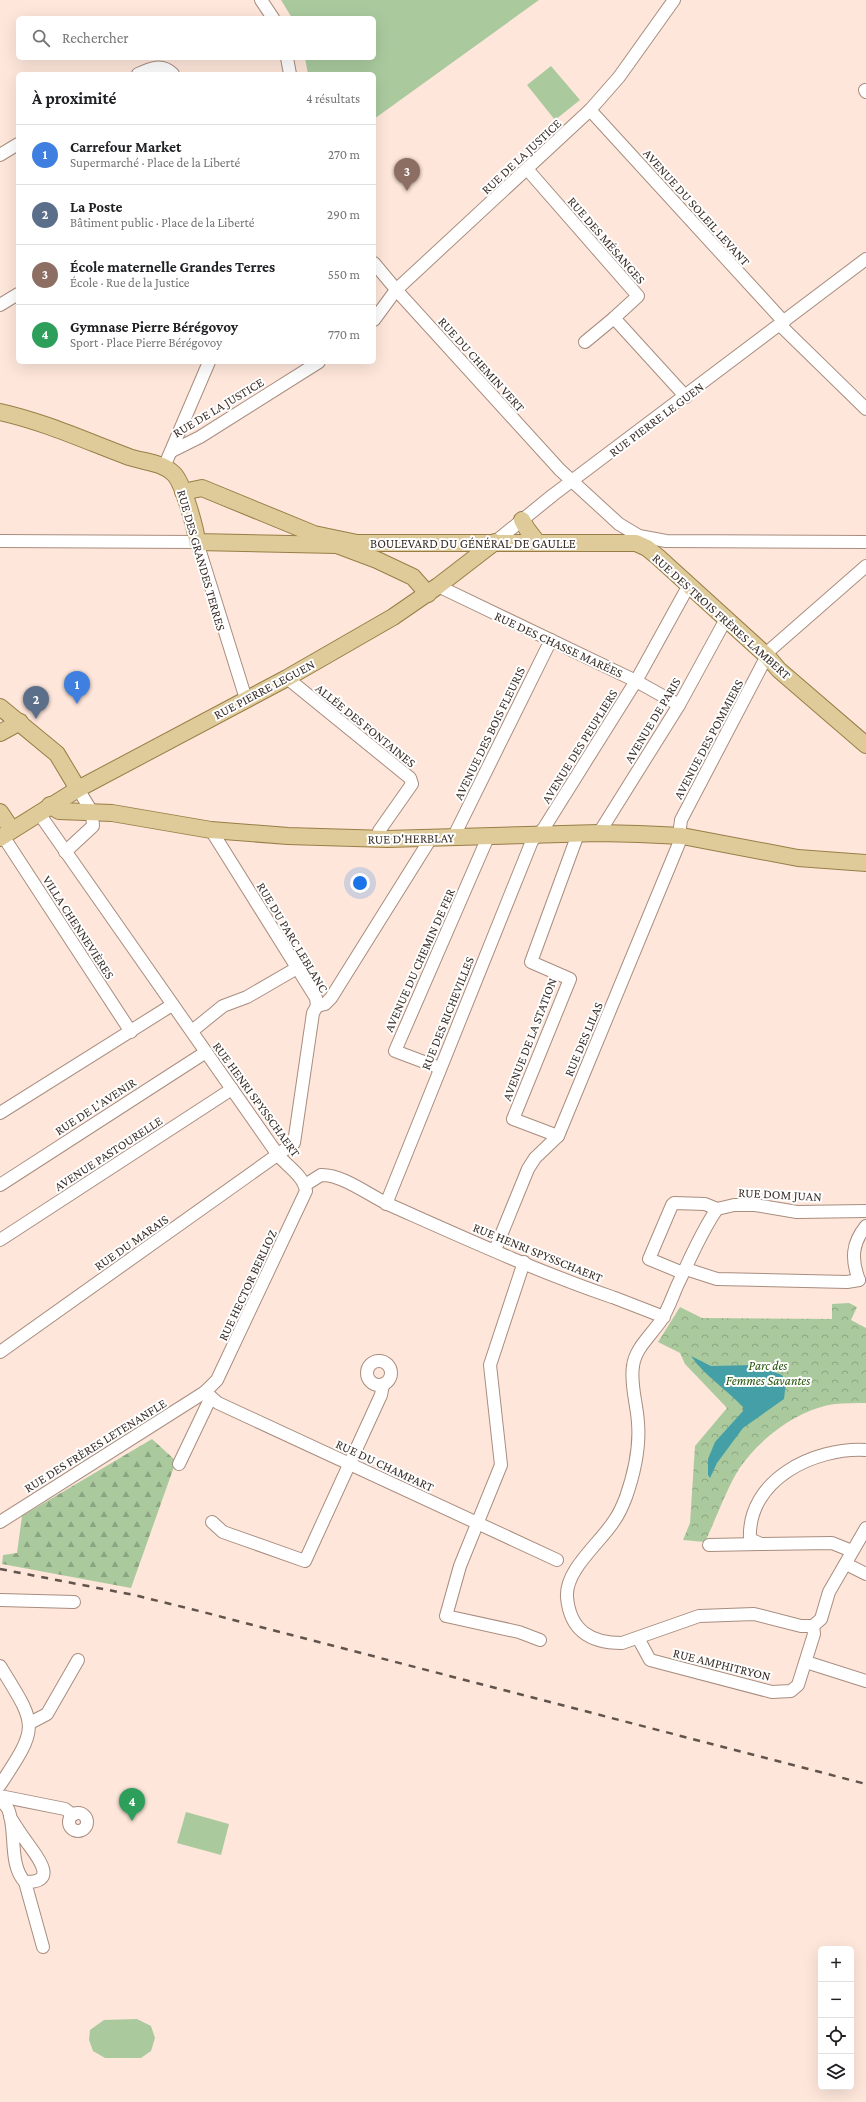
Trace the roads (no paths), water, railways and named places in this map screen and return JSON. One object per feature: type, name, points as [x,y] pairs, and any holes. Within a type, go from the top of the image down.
[{"type":"main road","points":[[0,412],[42,422],[130,457],[164,467]]},
{"type":"main road","name":"RUE DES GRANDES TERRES","points":[[164,467],[177,478],[195,528],[197,542]]},
{"type":"main road","points":[[183,492],[202,488],[313,539]]},
{"type":"main road","points":[[522,520],[537,542]]},
{"type":"main road","name":"BOULEVARD DU GÉNÉRAL DE GAULLE","points":[[197,542],[313,539],[336,542],[369,543],[643,542]]},
{"type":"main road","name":"RUE DES CHASSE MARÉES","points":[[336,542],[437,587]]},
{"type":"main road","name":"RUE PIERRE LE GUEN","points":[[437,587],[495,542]]},
{"type":"main road","name":"RUE DES TROIS FRÈRES LAMBERT","points":[[643,542],[767,656],[779,670],[866,744]]},
{"type":"main road","points":[[369,543],[370,552],[377,560]]},
{"type":"main road","name":"RUE PIERRE LEGUEN","points":[[5,835],[44,809],[78,789],[287,678],[393,617],[437,587]]},
{"type":"main road","points":[[0,707],[57,754],[78,789]]},
{"type":"main road","points":[[0,733],[20,722]]},
{"type":"main road","name":"RUE D'HERBLAY","points":[[44,809],[59,812],[112,813],[212,830],[288,836],[380,839],[538,836],[599,833],[680,836],[732,844],[798,858],[866,863]]},
{"type":"main road","points":[[0,812],[5,835]]},
{"type":"street","points":[[261,0],[273,16]]},
{"type":"street","name":"RUE DE LA JUSTICE","points":[[376,317],[396,290],[590,110],[619,78],[674,0]]},
{"type":"street","points":[[287,60],[290,72]]},
{"type":"street","points":[[142,72],[160,67],[169,72]]},
{"type":"street","name":"AVENUE DU SOLEIL LEVANT","points":[[590,110],[782,323],[866,409]]},
{"type":"street","points":[[0,155],[16,145]]},
{"type":"street","name":"RUE DES MÉSANGES","points":[[527,170],[638,296],[614,318]]},
{"type":"street","name":"RUE PIERRE LE GUEN","points":[[495,542],[866,259]]},
{"type":"street","name":"RUE DU CHEMIN VERT","points":[[376,265],[396,290],[560,470],[573,481]]},
{"type":"street","points":[[0,305],[16,295]]},
{"type":"street","points":[[585,342],[614,318],[686,397]]},
{"type":"street","points":[[164,467],[209,364]]},
{"type":"street","name":"RUE DE LA JUSTICE","points":[[172,451],[192,441],[316,364]]},
{"type":"street","points":[[180,430],[185,437],[192,441]]},
{"type":"street","name":"RUE DES TROIS FRÈRES LAMBERT","points":[[573,481],[620,524],[643,542]]},
{"type":"street","points":[[613,542],[620,524]]},
{"type":"street","name":"BOULEVARD DU GÉNÉRAL DE GAULLE","points":[[0,542],[197,542]]},
{"type":"street","name":"RUE DES GRANDES TERRES","points":[[197,542],[204,572],[246,699]]},
{"type":"street","name":"BOULEVARD DU GÉNÉRAL DE GAULLE","points":[[643,542],[860,542]]},
{"type":"street","name":"AVENUE DES POMMIERS","points":[[680,836],[681,820],[770,650],[866,566]]},
{"type":"street","name":"AVENUE DES PEUPLIERS","points":[[538,836],[636,681],[689,585]]},
{"type":"street","name":"RUE DES CHASSE MARÉES","points":[[437,587],[636,681],[679,705]]},
{"type":"street","name":"AVENUE DE PARIS","points":[[599,833],[679,705],[726,619]]},
{"type":"street","name":"AVENUE DES BOIS FLEURIS","points":[[453,838],[551,640]]},
{"type":"street","name":"ALLÉE DES FONTAINES","points":[[287,678],[410,778],[412,784],[379,831],[380,839]]},
{"type":"street","points":[[65,852],[93,826],[92,812],[78,789]]},
{"type":"street","name":"RUE HENRI SPYSSCHAERT","points":[[44,809],[65,852],[278,1155],[305,1185],[321,1175],[328,1175],[386,1204],[524,1262],[664,1317]]},
{"type":"street","name":"RUE DU PARC LEBLANC","points":[[212,830],[316,998],[317,1006],[324,1004],[331,998],[430,838]]},
{"type":"street","name":"AVENUE DE LA STATION","points":[[558,1136],[513,1119],[570,979],[531,962],[578,834]]},
{"type":"street","name":"VILLA CHENNEVIÈRES","points":[[5,835],[131,1032]]},
{"type":"street","name":"RUE DES RICHEVILLES","points":[[386,1204],[532,841],[538,836]]},
{"type":"street","name":"RUE DES LILAS","points":[[497,1245],[528,1169],[535,1158],[558,1136],[680,836]]},
{"type":"street","name":"AVENUE DU CHEMIN DE FER","points":[[440,1068],[395,1050],[488,837]]},
{"type":"street","points":[[192,1031],[223,1006],[247,997],[297,968]]},
{"type":"street","points":[[0,1113],[172,1005]]},
{"type":"street","name":"RUE DU MARAIS","points":[[0,1352],[294,1143],[296,1138],[313,1013],[317,1006]]},
{"type":"street","name":"RUE DE L'AVENIR","points":[[0,1185],[206,1052]]},
{"type":"street","name":"AVENUE PASTOURELLE","points":[[0,1240],[232,1089]]},
{"type":"street","name":"RUE HECTOR BERLIOZ","points":[[179,1464],[208,1394],[217,1380],[306,1191],[305,1185]]},
{"type":"street","points":[[866,1226],[859,1234],[853,1250],[853,1265],[862,1282],[717,1279],[684,1271],[649,1259],[672,1205],[674,1203],[705,1204],[717,1209],[704,1227],[684,1271],[664,1317],[640,1347],[633,1365],[638,1423],[638,1445],[633,1476],[614,1521],[576,1569],[570,1581],[567,1595],[569,1612],[577,1626],[596,1641],[622,1643],[699,1616],[754,1614],[801,1626],[814,1626],[821,1619],[829,1592],[866,1528]]},
{"type":"street","name":"RUE DOM JUAN","points":[[717,1209],[734,1205],[755,1205],[797,1212],[866,1211]]},
{"type":"street","points":[[524,1262],[490,1365],[501,1465],[460,1566],[446,1616],[519,1632],[540,1640]]},
{"type":"street","points":[[212,1522],[223,1532],[304,1561],[381,1394],[383,1385]]},
{"type":"street","name":"RUE DU CHAMPART","points":[[208,1394],[218,1403],[576,1569]]},
{"type":"street","name":"RUE DES FRÈRES LETENANFLE","points":[[0,1522],[208,1394]]},
{"type":"street","points":[[761,1544],[750,1539],[750,1527],[753,1514],[760,1499],[771,1485],[794,1468],[816,1456],[844,1450],[866,1450]]},
{"type":"street","points":[[709,1546],[832,1543],[852,1551]]},
{"type":"street","points":[[846,1564],[866,1574]]},
{"type":"street","points":[[0,1600],[74,1602]]},
{"type":"street","name":"RUE AMPHITRYON","points":[[638,1638],[650,1660],[772,1692],[792,1691],[798,1685],[806,1662],[814,1634],[814,1626]]},
{"type":"street","points":[[30,1723],[47,1714],[78,1660]]},
{"type":"street","points":[[806,1662],[866,1681]]},
{"type":"street","points":[[0,1666],[25,1706],[30,1723],[24,1749],[0,1785]]},
{"type":"street","points":[[0,1797],[65,1809],[73,1815]]},
{"type":"street","points":[[0,1797],[8,1809],[12,1842],[20,1876],[25,1882],[43,1947]]},
{"type":"street","points":[[10,1817],[42,1863],[44,1873],[40,1879],[35,1882],[25,1882]]},
{"type":"water","points":[[691,1356],[711,1366],[755,1365],[782,1375],[786,1382],[784,1399],[743,1428],[717,1463],[710,1478],[708,1475],[708,1459],[715,1442],[743,1411],[743,1407],[709,1376]]},
{"type":"railway","points":[[0,1569],[134,1595],[199,1611],[866,1784]]},
{"type":"place","name":"École maternelle Grandes Terres","points":[[407,191]]},
{"type":"place","name":"Carrefour Market","points":[[77,704]]},
{"type":"place","name":"La Poste","points":[[36,719]]},
{"type":"place","name":"Gymnase Pierre Bérégovoy","points":[[132,1821]]},
{"type":"park label","name":"Parc des Femmes Savantes","points":[[768,1372]]}]
